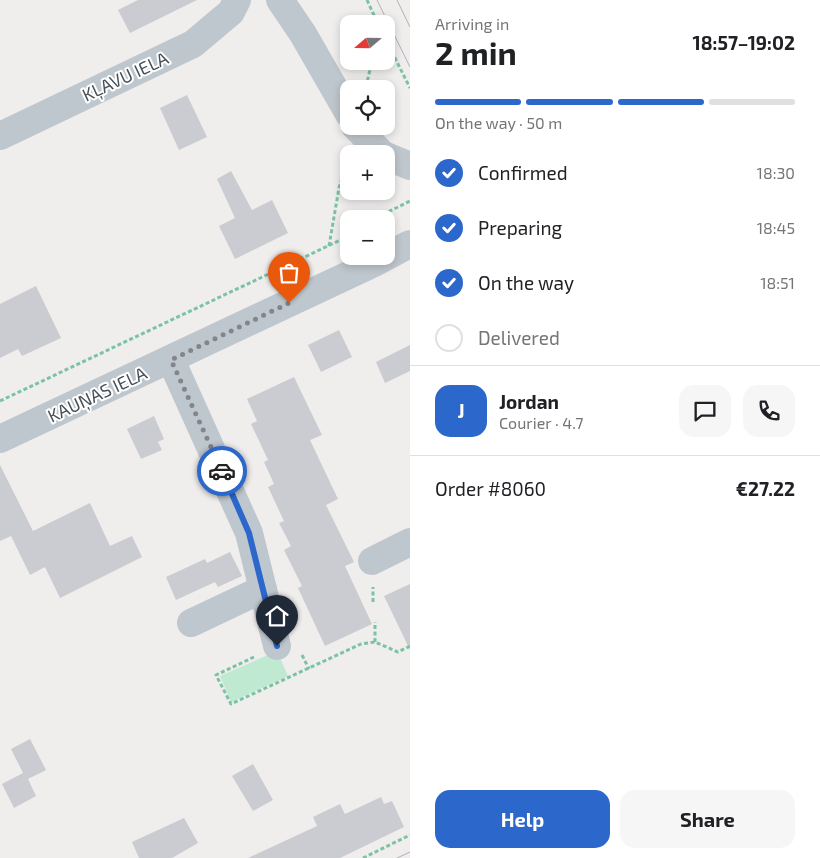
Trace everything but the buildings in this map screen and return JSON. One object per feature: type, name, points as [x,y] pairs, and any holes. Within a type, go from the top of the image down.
[{"type":"street","name":"KĻAVU IELA","points":[[0,136],[194,44],[231,12],[237,0]]},
{"type":"street","points":[[280,0],[303,34],[340,98]]},
{"type":"street","points":[[364,135],[374,145]]},
{"type":"street","points":[[395,160],[410,166]]},
{"type":"street","name":"KAUŅAS IELA","points":[[0,439],[171,360],[410,244]]},
{"type":"street","points":[[171,360],[249,533],[277,646]]},
{"type":"street","points":[[372,561],[410,542]]},
{"type":"street","points":[[191,623],[263,589]]},
{"type":"path","points":[[366,0],[374,15]]},
{"type":"path","points":[[395,58],[410,88]]},
{"type":"path","points":[[330,246],[340,188]]},
{"type":"path","points":[[392,210],[410,201]]},
{"type":"path","points":[[0,401],[340,241]]},
{"type":"path","points":[[375,622],[375,642]]},
{"type":"path","points":[[363,858],[410,834]]},
{"type":"green space","points":[[277,651],[288,676],[231,702],[220,676]]},
{"type":"tram line","points":[[377,0],[410,67]]},
{"type":"tram line","points":[[397,0],[410,27]]},
{"type":"tram line","points":[[397,858],[410,852]]},
{"type":"way so far","points":[[222,471],[171,360],[289,303]]},
{"type":"route","points":[[222,471],[249,533],[277,646]]}]
